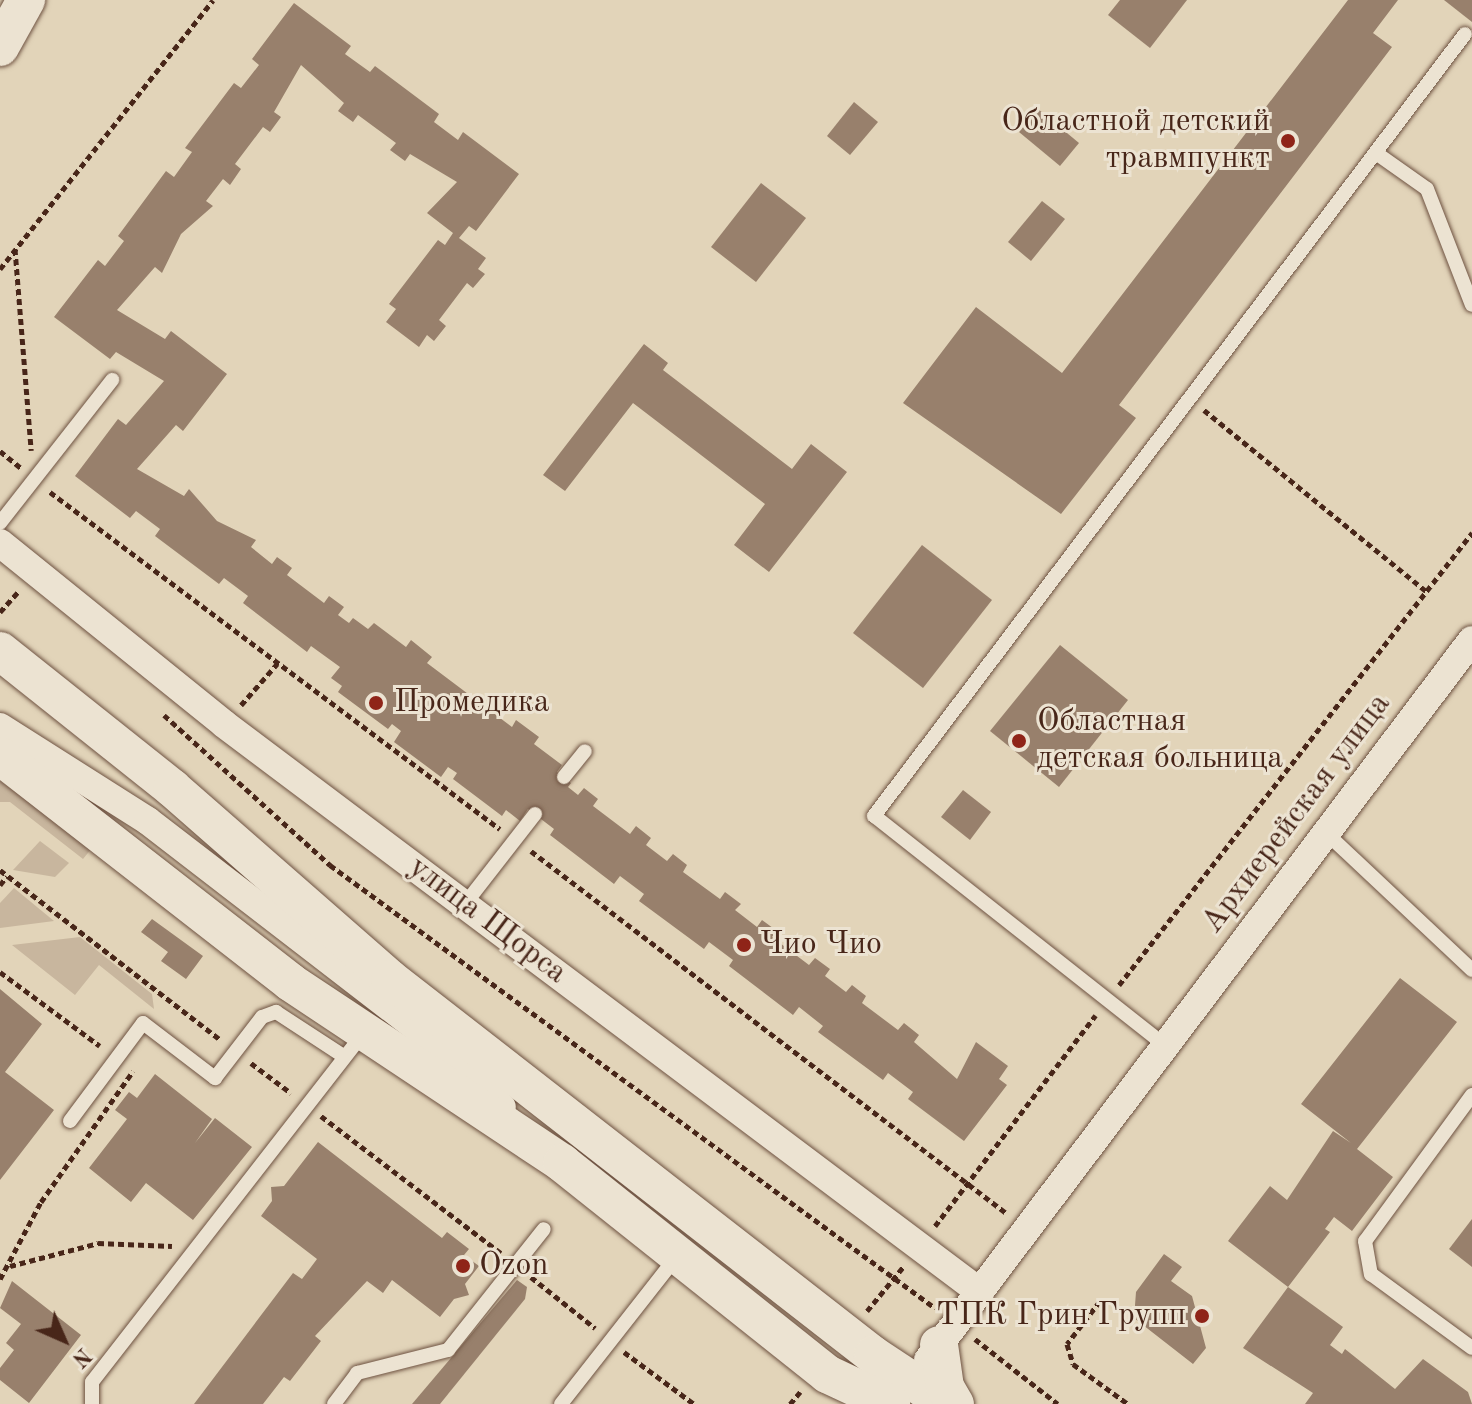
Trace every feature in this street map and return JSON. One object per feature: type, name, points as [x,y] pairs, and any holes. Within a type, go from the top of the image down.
[{"type":"main road","points":[[0,47],[26,0]]},
{"type":"main road","points":[[0,651],[172,788],[390,979],[873,1355],[918,1398]]},
{"type":"main road","points":[[0,756],[354,1046],[562,1163],[827,1374],[918,1398],[945,1387],[948,1334]]},
{"type":"street","name":"улица Щорса","points":[[0,543],[224,724],[980,1292]]},
{"type":"street","name":"Архиерейская улица","points":[[948,1334],[1173,1039],[1324,831],[1472,640]]},
{"type":"street","points":[[0,705],[419,1030],[562,1163]]},
{"type":"street","points":[[0,727],[390,979]]},
{"type":"lane","points":[[1173,1039],[874,816],[1465,34]]},
{"type":"lane","points":[[1376,153],[1427,189],[1472,305]]},
{"type":"lane","points":[[0,523],[112,380]]},
{"type":"lane","points":[[564,777],[585,751]]},
{"type":"lane","points":[[465,904],[535,814]]},
{"type":"lane","points":[[1324,831],[1472,970]]},
{"type":"lane","points":[[70,1121],[143,1023],[215,1078],[262,1017],[276,1012],[354,1046],[92,1382],[92,1404]]},
{"type":"lane","points":[[1472,1095],[1365,1241],[1371,1274],[1472,1348]]},
{"type":"lane","points":[[334,1404],[357,1373],[448,1350],[544,1229]]},
{"type":"lane","points":[[561,1404],[677,1256]]},
{"type":"path","points":[[0,269],[213,0]]},
{"type":"path","points":[[16,249],[34,479]]},
{"type":"path","points":[[1191,399],[1428,593],[1472,533]]},
{"type":"path","points":[[10,581],[32,598]]},
{"type":"path","points":[[224,724],[277,664]]},
{"type":"path","points":[[157,709],[330,865],[948,1334],[1058,1404]]},
{"type":"path","points":[[0,885],[2,874],[694,1404]]},
{"type":"path","points":[[0,972],[136,1074],[41,1202],[10,1266],[0,1279]]},
{"type":"path","points":[[10,1266],[98,1243],[197,1246]]},
{"type":"path","points":[[1100,1301],[1067,1344],[1073,1364],[1128,1404]]},
{"type":"shaded area","points":[[0,781],[92,848],[83,859],[10,802],[0,802]]},
{"type":"shaded area","points":[[40,841],[69,863],[55,877],[13,870]]},
{"type":"shaded area","points":[[14,888],[54,921],[0,928],[0,903]]},
{"type":"shaded area","points":[[80,937],[152,994],[154,1009],[99,965],[75,995],[12,945]]},
{"type":"building","points":[[1120,0],[1187,0],[1150,48],[1108,15]]},
{"type":"building","points":[[1348,0],[1398,0],[1373,33],[1392,47],[1119,405],[1136,418],[1061,514],[903,403],[976,307],[1062,373]]},
{"type":"building","points":[[1444,0],[1472,0],[1472,22]]},
{"type":"building","points":[[294,3],[351,46],[345,54],[370,72],[375,66],[439,114],[434,122],[458,140],[463,132],[519,174],[476,231],[469,226],[459,238],[486,258],[478,269],[485,274],[473,288],[467,283],[439,320],[446,326],[434,341],[427,335],[419,347],[386,322],[396,309],[389,304],[438,240],[445,245],[453,233],[427,213],[457,182],[410,154],[405,161],[390,150],[396,143],[358,115],[353,122],[338,111],[344,103],[301,65],[274,112],[281,117],[270,132],[263,127],[235,164],[241,169],[230,185],[223,179],[206,201],[213,206],[181,234],[162,273],[155,267],[117,310],[165,339],[171,331],[227,374],[183,431],[176,425],[137,469],[184,496],[189,489],[217,521],[256,540],[251,547],[272,564],[277,557],[292,568],[287,575],[324,603],[329,596],[344,607],[338,615],[349,623],[353,618],[368,629],[374,623],[406,647],[411,640],[432,657],[427,663],[512,727],[516,720],[539,737],[534,744],[562,765],[557,772],[571,783],[568,787],[578,795],[584,788],[598,799],[593,806],[630,834],[636,826],[651,838],[646,845],[667,861],[673,854],[687,865],[683,872],[720,899],[725,892],[741,904],[735,910],[757,927],[762,920],[777,931],[772,937],[809,965],[815,958],[830,969],[825,976],[846,992],[852,985],[866,996],[862,1003],[898,1030],[904,1023],[919,1035],[914,1042],[957,1079],[976,1042],[1008,1066],[999,1079],[1007,1085],[964,1141],[908,1099],[913,1092],[888,1073],[883,1080],[818,1032],[823,1026],[799,1007],[793,1015],[729,966],[733,960],[709,942],[704,949],[639,901],[644,894],[620,876],[614,884],[550,835],[554,829],[528,809],[520,821],[506,810],[502,816],[453,779],[457,773],[448,767],[441,777],[394,742],[401,731],[392,724],[388,729],[338,692],[342,686],[331,678],[340,667],[311,646],[307,652],[243,603],[248,596],[224,578],[219,584],[155,536],[160,529],[136,511],[130,518],[75,476],[118,419],[126,425],[164,381],[116,352],[110,359],[54,317],[98,260],[105,266],[124,241],[118,236],[166,171],[174,177],[192,152],[185,148],[234,83],[241,88],[259,65],[252,59]]},
{"type":"building","points":[[854,102],[878,122],[850,155],[827,136]]},
{"type":"building","points":[[1038,109],[1079,143],[1060,166],[1019,132]]},
{"type":"building","points":[[761,183],[806,218],[756,282],[711,247]]},
{"type":"building","points":[[1042,201],[1065,219],[1031,261],[1008,242]]},
{"type":"building","points":[[644,344],[668,363],[663,370],[792,469],[811,444],[847,472],[769,572],[734,545],[765,504],[633,403],[565,491],[543,475]]},
{"type":"building","points":[[922,545],[992,600],[923,688],[853,633]]},
{"type":"building","points":[[1060,645],[1128,700],[1059,787],[990,731]]},
{"type":"building","points":[[963,790],[991,812],[970,840],[941,817]]},
{"type":"building","points":[[152,919],[203,956],[186,979],[161,961],[168,952],[141,932]]},
{"type":"building","points":[[1400,978],[1457,1022],[1357,1149],[1393,1177],[1352,1231],[1334,1217],[1325,1229],[1330,1232],[1288,1287],[1228,1241],[1270,1186],[1287,1200],[1333,1131],[1351,1143],[1301,1104]]},
{"type":"building","points":[[0,989],[42,1024],[5,1072],[54,1110],[0,1180]]},
{"type":"building","points":[[155,1074],[212,1119],[195,1143],[215,1118],[252,1147],[193,1220],[146,1183],[131,1202],[89,1168],[127,1119],[115,1110],[129,1092],[137,1098]]},
{"type":"building","points":[[318,1142],[442,1238],[447,1232],[469,1249],[464,1255],[479,1266],[465,1284],[469,1295],[454,1299],[440,1317],[392,1280],[383,1293],[367,1281],[315,1336],[321,1341],[290,1381],[284,1377],[263,1404],[194,1404],[293,1273],[302,1279],[317,1259],[261,1216],[272,1201],[271,1187],[284,1186]]},
{"type":"building","points":[[1472,1219],[1472,1267],[1449,1249]]},
{"type":"building","points":[[1164,1254],[1182,1267],[1171,1281],[1192,1296],[1206,1348],[1193,1364],[1134,1318],[1136,1292]]},
{"type":"building","points":[[517,1280],[527,1287],[525,1299],[440,1404],[412,1404]]},
{"type":"building","points":[[12,1281],[81,1335],[29,1403],[0,1380],[0,1368],[14,1350],[6,1343],[21,1324],[0,1308]]},
{"type":"building","points":[[1288,1287],[1343,1327],[1330,1345],[1342,1354],[1345,1349],[1395,1389],[1423,1359],[1468,1392],[1472,1404],[1305,1404],[1313,1393],[1243,1348]]},
{"type":"place","name":"Областной детский травмпункт","points":[[1288,141]]},
{"type":"place","name":"Промедика","points":[[376,703]]},
{"type":"place","name":"Областная детская больница","points":[[1019,741]]},
{"type":"place","name":"Чио Чио","points":[[744,945]]},
{"type":"place","name":"Ozon","points":[[463,1266]]},
{"type":"place","name":"ТПК Грин Групп","points":[[1202,1316]]}]
